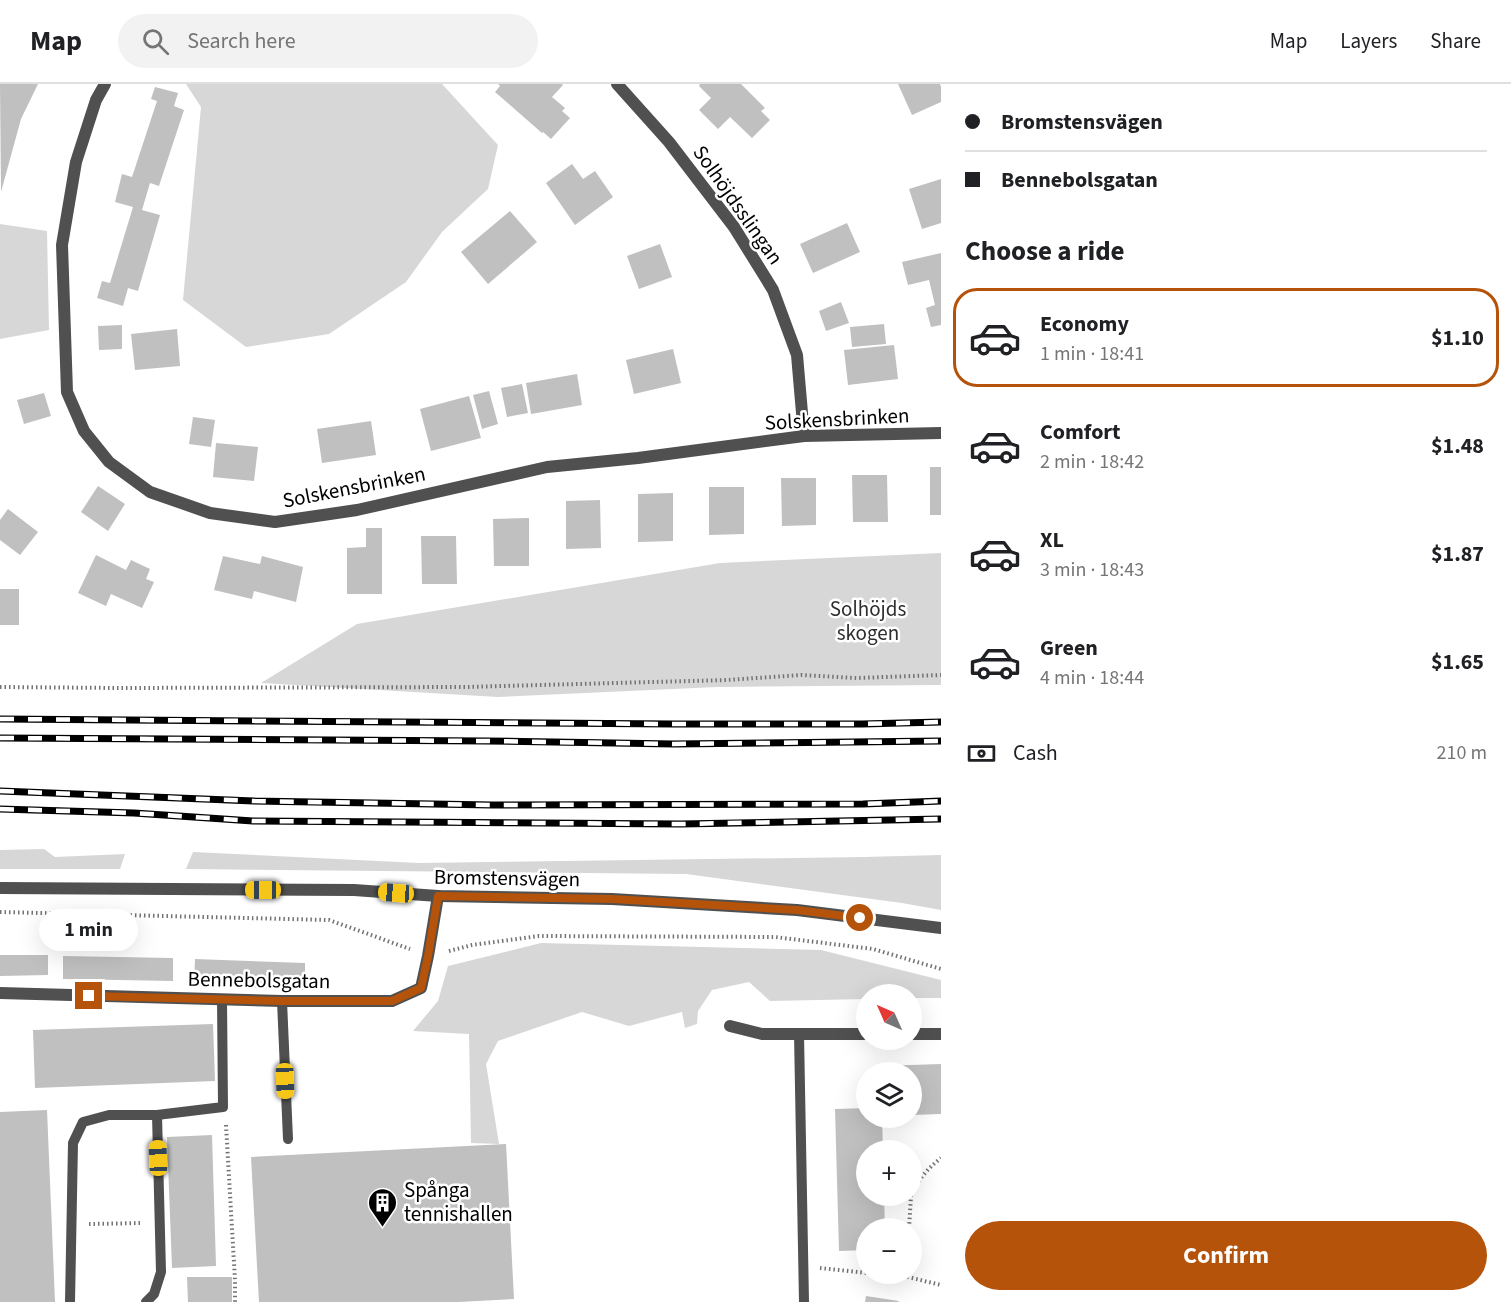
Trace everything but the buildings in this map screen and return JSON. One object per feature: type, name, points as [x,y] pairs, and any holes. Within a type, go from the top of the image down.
[{"type":"street","name":"Solskensbrinken","points":[[105,84],[96,99],[75,162],[62,245],[67,392],[84,431],[109,462],[150,492],[210,513],[275,522],[357,510],[547,467],[638,458],[804,436],[941,433]]},
{"type":"street","name":"Solhöjdsslingan","points":[[617,84],[669,142],[734,227],[773,290],[797,355],[804,436]]},
{"type":"street","name":"Bromstensvägen","points":[[0,888],[354,890],[438,896],[612,899],[797,910],[941,928]]},
{"type":"street","name":"Bennebolsgatan","points":[[0,993],[282,1001],[392,1001],[421,988],[438,896]]},
{"type":"street","points":[[730,1026],[762,1034],[856,1034]]},
{"type":"street","points":[[922,1034],[941,1034]]},
{"type":"lane","points":[[70,1302],[72,1143],[83,1122],[110,1115],[156,1115],[223,1107],[222,999]]},
{"type":"lane","points":[[282,1001],[288,1139]]},
{"type":"lane","points":[[799,1034],[804,1302]]},
{"type":"lane","points":[[146,1302],[154,1294],[161,1272],[156,1115]]},
{"type":"path","points":[[0,687],[466,687],[727,680],[801,675],[857,678],[941,675]]},
{"type":"path","points":[[0,912],[329,920],[428,956],[472,945],[539,936],[775,937],[873,949],[941,969]]},
{"type":"path","points":[[223,1107],[227,1142],[235,1302]]},
{"type":"path","points":[[922,1176],[941,1158]]},
{"type":"path","points":[[70,1225],[159,1223]]},
{"type":"path","points":[[805,1270],[821,1268],[856,1272]]},
{"type":"path","points":[[922,1279],[941,1285]]},
{"type":"green space","points":[[186,84],[442,84],[498,145],[488,189],[442,232],[406,282],[329,334],[246,347],[183,300],[201,107]]},
{"type":"green space","points":[[0,224],[47,231],[49,330],[0,339]]},
{"type":"green space","name":"Solhöjds skogen","points":[[941,553],[941,685],[717,687],[498,697],[261,683],[357,624],[720,563]]},
{"type":"green space","points":[[44,849],[55,857],[125,854],[120,869],[0,869],[0,850]]},
{"type":"green space","points":[[193,852],[419,863],[941,855],[941,910],[686,874],[186,869]]},
{"type":"green space","points":[[541,943],[821,950],[941,980],[941,998],[922,998],[922,984],[856,984],[856,999],[770,1001],[749,982],[712,990],[698,1011],[697,1024],[685,1028],[682,1012],[629,1026],[582,1012],[498,1041],[486,1064],[499,1144],[471,1143],[469,1034],[413,1031],[438,1001],[448,966]]},
{"type":"railway","points":[[0,719],[674,724],[941,722]]},
{"type":"railway","points":[[0,738],[674,744],[941,741]]},
{"type":"railway","points":[[0,791],[254,801],[492,805],[863,804],[941,801]]},
{"type":"railway","points":[[0,809],[134,813],[253,821],[681,824],[941,819]]},
{"type":"place","name":"Spånga tennishallen","points":[[383,1228]]},
{"type":"route","points":[[89,996],[282,1001],[392,1001],[421,988],[438,896],[612,899],[797,910],[860,918]]}]
